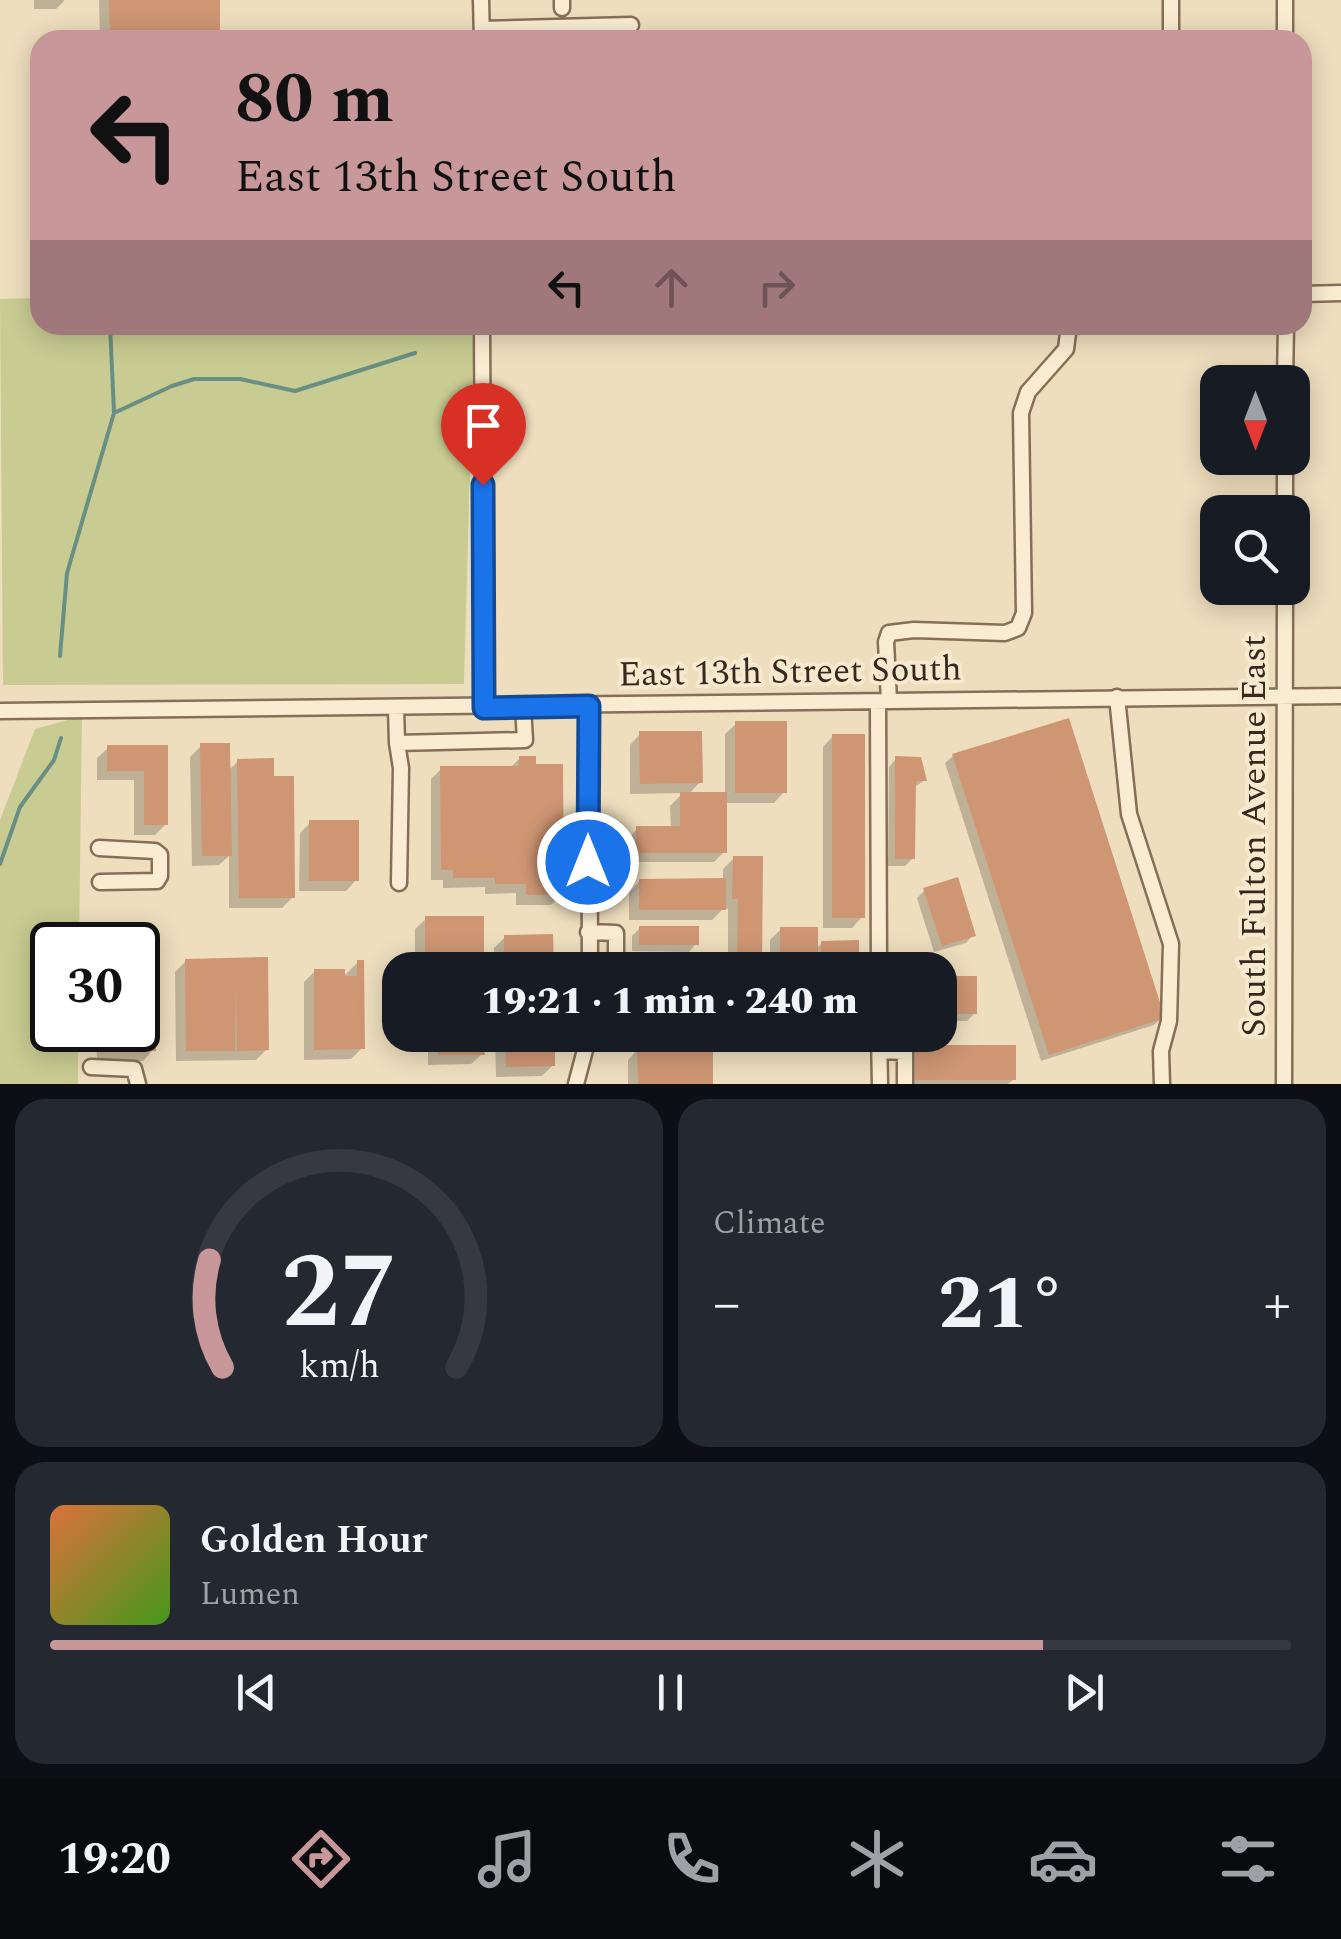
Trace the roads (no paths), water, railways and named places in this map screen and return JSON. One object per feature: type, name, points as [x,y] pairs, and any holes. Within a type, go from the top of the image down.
[{"type":"street","points":[[481,0],[482,30]]},
{"type":"street","points":[[1171,0],[1172,30]]},
{"type":"street","points":[[1285,0],[1285,30]]},
{"type":"street","points":[[556,30],[631,25]]},
{"type":"street","points":[[1312,294],[1341,293]]},
{"type":"street","points":[[482,335],[484,708]]},
{"type":"street","points":[[879,952],[886,642],[889,633],[914,630],[1005,633],[1018,628],[1024,613],[1021,413],[1028,392],[1066,350],[1068,335]]},
{"type":"street","points":[[1285,365],[1286,335]]},
{"type":"street","name":"South Fulton Avenue East","points":[[1284,605],[1284,1084]]},
{"type":"street","name":"East 13th Street South","points":[[0,712],[1341,696]]},
{"type":"street","points":[[1117,698],[1129,814],[1171,944],[1170,1021],[1160,1052],[1162,1084]]},
{"type":"street","points":[[589,706],[589,952]]},
{"type":"street","points":[[396,708],[401,768],[399,883]]},
{"type":"street","points":[[397,743],[524,740],[524,708]]},
{"type":"street","points":[[99,848],[155,851],[160,855],[157,881],[100,882]]},
{"type":"street","points":[[588,932],[616,932],[616,952]]},
{"type":"street","points":[[576,1084],[585,1052]]},
{"type":"street","points":[[880,1052],[880,1084]]},
{"type":"street","points":[[906,1052],[906,1084]]},
{"type":"street","points":[[91,1068],[134,1069],[138,1084]]},
{"type":"waterway","points":[[60,656],[67,573],[114,413],[110,335]]},
{"type":"waterway","points":[[114,413],[194,379],[240,379],[295,391],[415,353]]},
{"type":"waterway","points":[[0,864],[20,807],[54,760],[61,738]]}]
